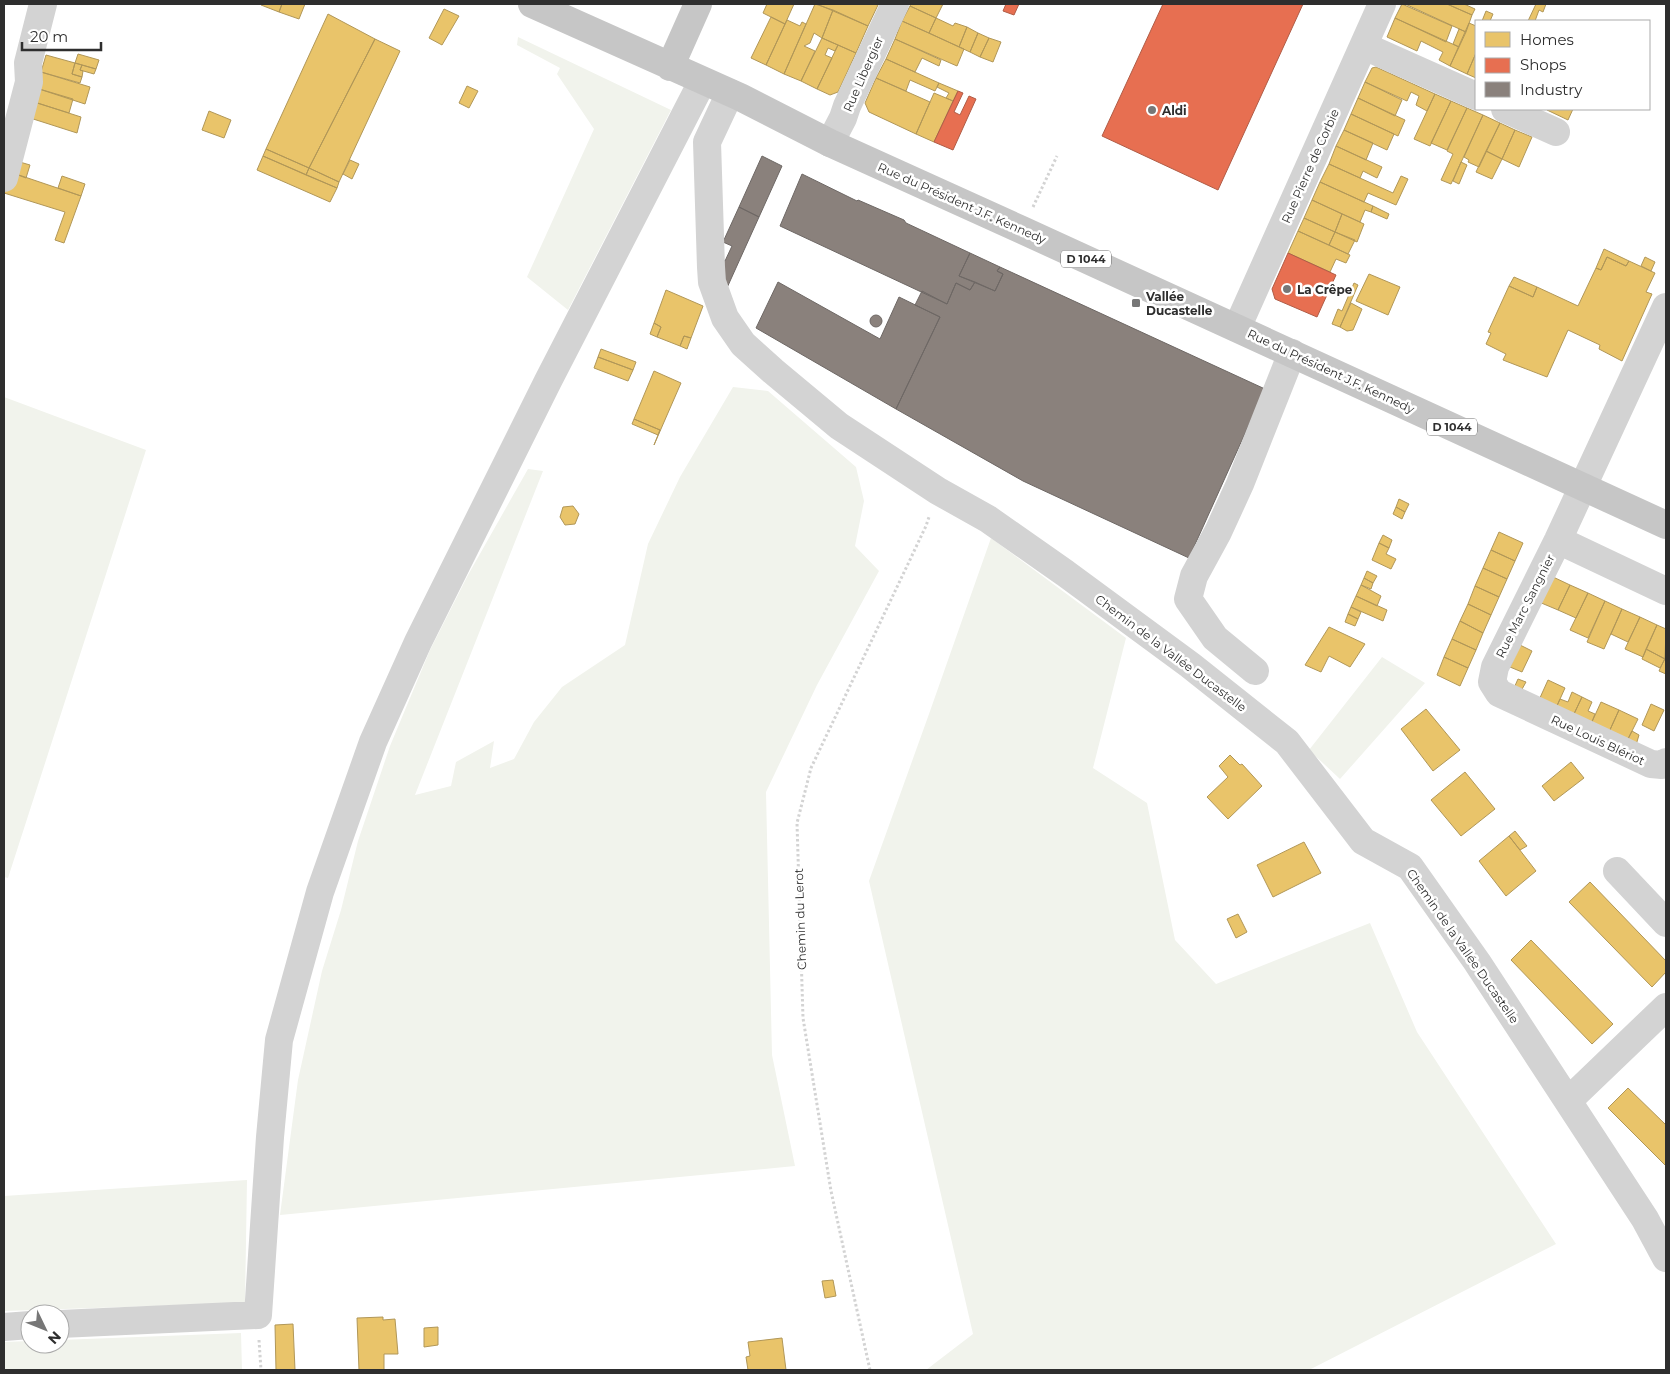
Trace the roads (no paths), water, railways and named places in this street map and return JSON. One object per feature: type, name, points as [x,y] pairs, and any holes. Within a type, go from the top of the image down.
[{"type":"main road","name":"Rue du Président J.F. Kennedy","points":[[532,4],[570,12],[670,66],[730,93],[830,143],[1666,525]]},
{"type":"main road","points":[[670,66],[698,4]]},
{"type":"street","points":[[4,178],[29,82],[28,63],[42,4]]},
{"type":"street","name":"Rue Libergier","points":[[830,143],[895,4]]},
{"type":"street","name":"Rue Pierre de Corbie","points":[[1237,328],[1382,4]]},
{"type":"street","points":[[1364,46],[1475,96]]},
{"type":"street","points":[[70,1324],[258,1315],[278,1040],[320,892],[373,742],[431,616],[548,381],[702,82]]},
{"type":"street","name":"Chemin de la Vallée Ducastelle","points":[[730,93],[707,142],[710,267],[712,282],[725,318],[743,344],[839,426],[938,490],[988,519],[1065,573],[1190,665],[1287,742],[1363,840],[1410,867],[1477,962],[1645,1219],[1666,1258]]},
{"type":"street","points":[[1507,110],[1556,132]]},
{"type":"street","name":"Rue Marc Sangnier","points":[[1531,708],[1499,694],[1492,682],[1495,667],[1558,540],[1666,307]]},
{"type":"street","points":[[1255,671],[1215,638],[1188,599],[1194,576],[1218,532],[1240,484],[1292,353]]},
{"type":"street","points":[[1558,540],[1666,591]]},
{"type":"street","name":"Rue Louis Blériot","points":[[1531,708],[1651,764],[1662,765],[1666,762]]},
{"type":"street","points":[[1617,871],[1666,922]]},
{"type":"street","points":[[1568,1101],[1666,1007]]},
{"type":"street","points":[[4,1327],[20,1326]]},
{"type":"place","name":"Aldi","points":[[1152,110]]},
{"type":"place","name":"La Crêpe","points":[[1287,289]]},
{"type":"place","name":"Vallée Ducastelle","points":[[1136,303]]}]
